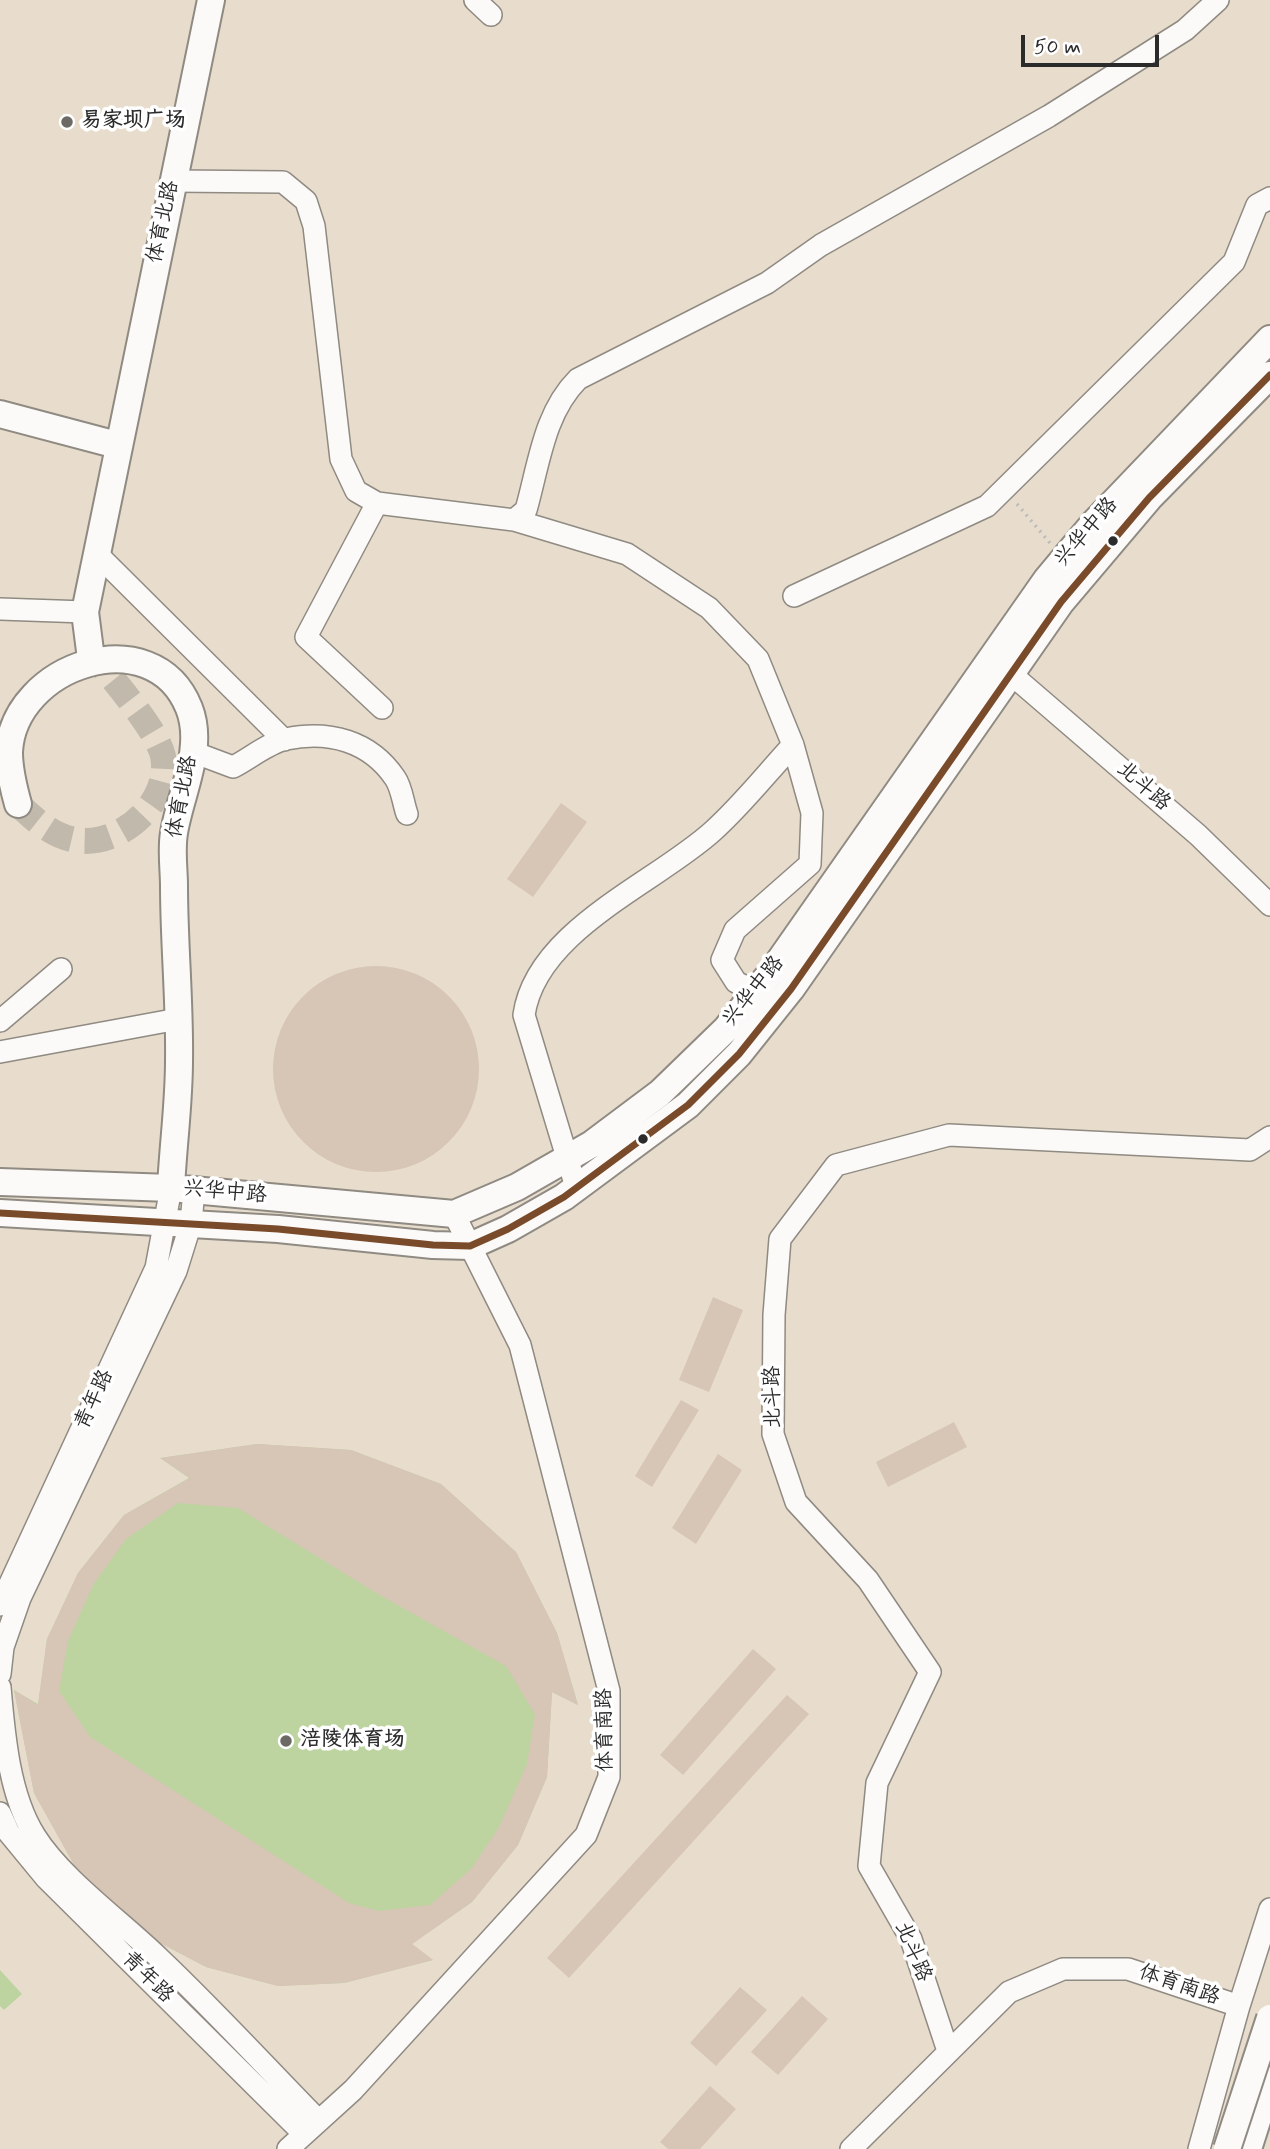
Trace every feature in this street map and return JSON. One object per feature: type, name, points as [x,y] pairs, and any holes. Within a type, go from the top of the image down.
[{"type":"main road","name":"体育北路","points":[[90,650],[85,612],[117,445],[211,0]]},
{"type":"main road","name":"兴华中路","points":[[0,1182],[182,1189],[454,1214],[517,1187],[592,1144],[660,1093],[726,1029],[768,998],[1039,590],[1093,524],[1270,339]]},
{"type":"main road","points":[[0,1213],[179,1222],[470,1246],[508,1229],[576,1187],[688,1105],[739,1054],[768,998],[1011,674],[1061,602],[1149,498],[1270,375]]},
{"type":"main road","points":[[0,414],[117,445]]},
{"type":"main road","name":"体育北路","points":[[18,804],[10,763],[15,727],[27,704],[44,685],[66,670],[118,658],[139,660],[170,680],[189,708],[194,728],[192,752],[173,834],[182,1189]]},
{"type":"main road","points":[[1227,2149],[1270,2018]]},
{"type":"main road","points":[[1248,2149],[1270,2080]]},
{"type":"street","points":[[475,0],[491,15]]},
{"type":"street","points":[[514,520],[526,510],[553,412],[562,395],[578,379],[767,284],[821,245],[1049,116],[1185,30],[1218,0]]},
{"type":"street","points":[[173,181],[283,182],[306,201],[314,226],[341,459],[356,491],[377,503],[514,520],[627,554],[709,608],[758,659],[793,745],[812,813],[810,864],[735,930],[722,960],[736,982],[768,998]]},
{"type":"street","points":[[794,596],[986,506],[1234,262],[1257,205],[1270,198]]},
{"type":"street","points":[[377,503],[306,637],[382,708]]},
{"type":"street","points":[[96,553],[284,740]]},
{"type":"street","points":[[0,609],[85,612]]},
{"type":"street","name":"北斗路","points":[[1011,674],[1198,835],[1270,905]]},
{"type":"street","points":[[192,752],[233,767],[284,740],[330,736],[353,741],[377,757],[397,780],[407,814]]},
{"type":"street","points":[[576,1187],[524,1016],[527,993],[545,967],[587,919],[713,831],[793,745]]},
{"type":"street","points":[[0,1021],[61,969]]},
{"type":"street","points":[[0,1052],[178,1019]]},
{"type":"street","name":"北斗路","points":[[948,2051],[911,1939],[869,1866],[877,1783],[930,1672],[868,1580],[796,1502],[773,1434],[774,1315],[780,1239],[836,1166],[949,1135],[1250,1150],[1270,1137]]},
{"type":"street","points":[[0,1674],[3,1647],[20,1598],[176,1271],[182,1189]]},
{"type":"street","name":"体育南路","points":[[288,2149],[353,2090],[586,1835],[608,1777],[609,1691],[520,1345],[454,1214]]},
{"type":"street","name":"青年路","points":[[0,1605],[179,1222]]},
{"type":"street","points":[[0,1687],[13,1774],[22,1808],[35,1836],[60,1866],[161,1960],[312,2128]]},
{"type":"street","name":"青年路","points":[[0,1813],[21,1849],[46,1878],[312,2128]]},
{"type":"street","points":[[1199,2149],[1239,2006],[1270,1909]]},
{"type":"street","name":"体育南路","points":[[851,2149],[1009,1992],[1063,1969],[1128,1969],[1239,2006]]},
{"type":"street","points":[[1239,2006],[1270,2051]]},
{"type":"path","points":[[1004,489],[1064,560]]},
{"type":"green space","name":"涪陵体育场","points":[[257,1444],[351,1450],[441,1484],[516,1552],[557,1633],[578,1705],[552,1692],[547,1777],[518,1845],[472,1902],[412,1944],[433,1960],[344,1983],[278,1986],[206,1967],[132,1928],[78,1872],[34,1793],[14,1690],[38,1704],[47,1639],[78,1573],[124,1515],[189,1478],[160,1458]]},
{"type":"green space","points":[[0,1970],[22,1994],[4,2010],[0,2006]]},
{"type":"building","points":[[561,803],[587,822],[533,897],[507,879]]},
{"type":"building","points":[[376,966],[415,974],[433,983],[449,996],[462,1012],[471,1030],[479,1069],[471,1108],[462,1126],[449,1142],[433,1155],[415,1164],[376,1172],[337,1164],[319,1155],[303,1142],[290,1126],[281,1108],[273,1069],[281,1030],[290,1012],[303,996],[319,983],[337,974]]},
{"type":"building","points":[[713,1297],[743,1310],[709,1392],[679,1380]]},
{"type":"building","points":[[681,1400],[699,1410],[652,1487],[635,1476]]},
{"type":"building","points":[[954,1422],[967,1447],[888,1487],[876,1462]]},
{"type":"building","points":[[257,1444],[351,1450],[441,1484],[516,1552],[557,1633],[578,1705],[552,1692],[547,1777],[518,1845],[472,1902],[412,1944],[433,1960],[344,1983],[278,1986],[206,1967],[132,1928],[78,1872],[34,1793],[14,1690],[38,1705],[47,1639],[78,1573],[124,1515],[190,1478],[160,1458]],"holes":[[[178,1503],[238,1508],[378,1594],[506,1666],[535,1714],[527,1764],[499,1827],[472,1868],[430,1905],[379,1911],[349,1903],[90,1737],[59,1691],[68,1641],[93,1585],[126,1539]]]},
{"type":"building","points":[[718,1454],[742,1470],[696,1544],[672,1528]]},
{"type":"building","points":[[753,1649],[776,1669],[683,1775],[660,1755]]},
{"type":"building","points":[[787,1695],[809,1714],[569,1978],[547,1958]]},
{"type":"building","points":[[740,1987],[767,2010],[716,2066],[690,2043]]},
{"type":"building","points":[[802,1996],[828,2019],[778,2075],[751,2052]]},
{"type":"building","points":[[710,2086],[736,2109],[700,2149],[668,2149],[660,2142]]},
{"type":"tunnel","points":[[18,804],[37,821],[59,835],[76,840],[93,840],[126,829],[140,818],[160,789],[164,773],[159,745],[131,702],[90,651]]},
{"type":"transit line","points":[[0,1213],[278,1229],[433,1245],[470,1246],[508,1229],[564,1197],[688,1105],[739,1054],[791,989],[1061,602],[1149,498],[1270,375]]},
{"type":"place","name":"易家坝广场","points":[[67,122]]},
{"type":"place","name":"涪陵体育场","points":[[286,1741]]}]
